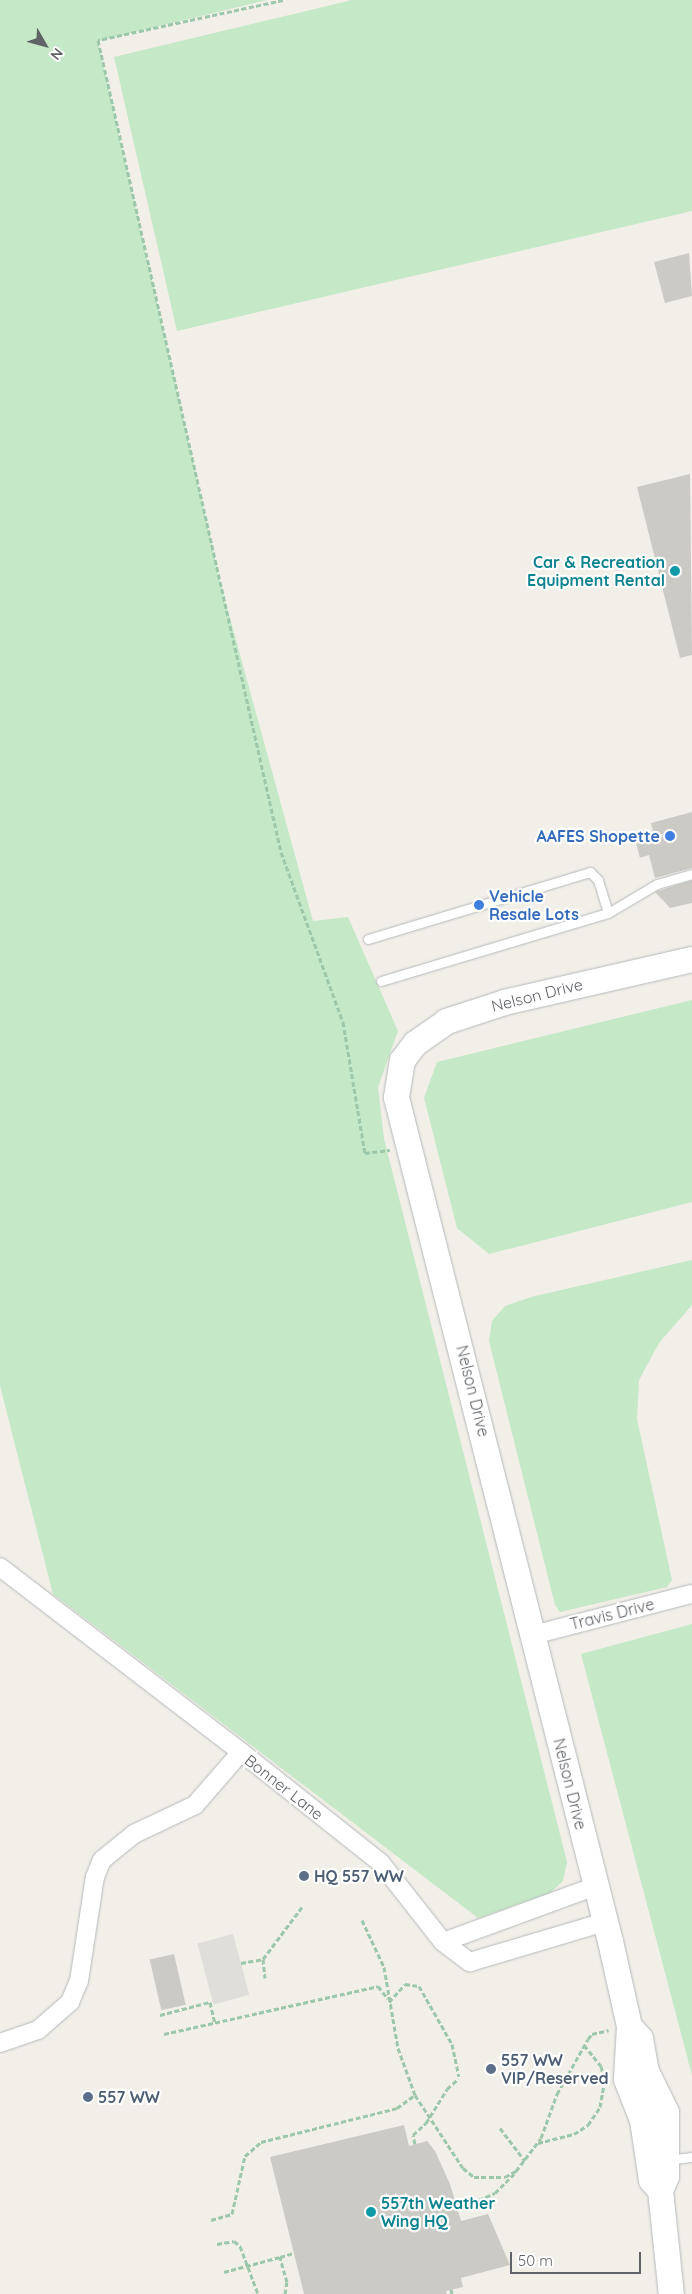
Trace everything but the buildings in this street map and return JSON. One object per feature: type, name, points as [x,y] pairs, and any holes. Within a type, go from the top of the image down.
[{"type":"street","name":"Nelson Drive","points":[[660,2190],[651,2180],[642,2120],[626,2079],[629,2026],[605,1922],[447,1285],[399,1117],[397,1077],[402,1060],[428,1032],[462,1015],[504,1002],[692,959]]},
{"type":"street","points":[[0,1567],[241,1752]]},
{"type":"street","name":"Travis Drive","points":[[533,1635],[692,1594]]},
{"type":"street","name":"Bonner Lane","points":[[0,2043],[38,2030],[57,2017],[70,2002],[79,1981],[95,1877],[102,1860],[134,1834],[195,1805],[241,1752],[380,1862],[443,1942],[470,1962],[605,1922]]},
{"type":"street","points":[[443,1942],[596,1886]]},
{"type":"street","name":"Nelson Drive","points":[[629,2026],[640,2038],[646,2071],[666,2112],[666,2160],[660,2190],[671,2294]]},
{"type":"lane","points":[[368,939],[590,872],[598,880],[608,913]]},
{"type":"lane","points":[[381,981],[608,913],[657,884],[692,874]]},
{"type":"lane","points":[[666,2160],[692,2157]]},
{"type":"path","points":[[283,0],[98,40],[281,852],[344,1022],[365,1153],[408,1148]]},
{"type":"path","points":[[241,1964],[263,1959],[302,1907]]},
{"type":"path","points":[[362,1920],[384,1967],[389,2001],[404,2069],[415,2095],[463,2168],[474,2177],[490,2180],[516,2171]]},
{"type":"path","points":[[263,1959],[265,1978]]},
{"type":"path","points":[[389,2001],[405,1984],[419,1986],[452,2044],[459,2077],[447,2088],[431,2117],[413,2135],[415,2144]]},
{"type":"path","points":[[164,2034],[378,1986],[389,2001]]},
{"type":"path","points":[[160,2015],[168,2011],[210,2002],[215,2023]]},
{"type":"path","points":[[458,2209],[495,2193],[525,2160],[538,2143],[557,2094],[592,2034],[629,2026]]},
{"type":"path","points":[[538,2143],[574,2134],[597,2112],[604,2077],[584,2045]]},
{"type":"path","points":[[211,2220],[232,2214],[245,2156],[261,2142],[396,2108],[415,2095]]},
{"type":"path","points":[[500,2128],[525,2160]]},
{"type":"path","points":[[217,2244],[234,2241],[240,2246],[258,2294]]},
{"type":"path","points":[[224,2272],[294,2253]]},
{"type":"path","points":[[280,2257],[287,2282],[285,2294]]},
{"type":"shaded area","points":[[233,1934],[249,1995],[214,2004],[197,1944]]},
{"type":"green space","points":[[0,0],[267,0],[98,41],[222,589],[313,921],[348,917],[398,1031],[378,1087],[384,1139],[567,1862],[563,1881],[550,1893],[478,1918],[53,1594],[0,1386]]},
{"type":"green space","points":[[352,0],[692,0],[692,211],[177,331],[114,57]]},
{"type":"green space","points":[[692,1000],[692,1202],[489,1254],[457,1228],[424,1098],[437,1062]]},
{"type":"green space","points":[[692,1260],[692,1305],[659,1343],[639,1380],[637,1419],[672,1580],[667,1587],[560,1612],[555,1605],[489,1341],[492,1321],[505,1306],[531,1297]]},
{"type":"green space","points":[[692,1624],[692,2075],[581,1654]]},
{"type":"place","name":"Car & Recreation Equipment Rental","points":[[675,571]]},
{"type":"place","name":"AAFES Shopette","points":[[670,836]]},
{"type":"place","name":"Vehicle Resale Lots","points":[[479,905]]},
{"type":"place","name":"HQ 557 WW","points":[[304,1876]]},
{"type":"place","name":"557 WW VIP/Reserved","points":[[491,2069]]},
{"type":"place","name":"557 WW","points":[[88,2097]]},
{"type":"place","name":"557th Weather Wing HQ","points":[[371,2212]]}]
